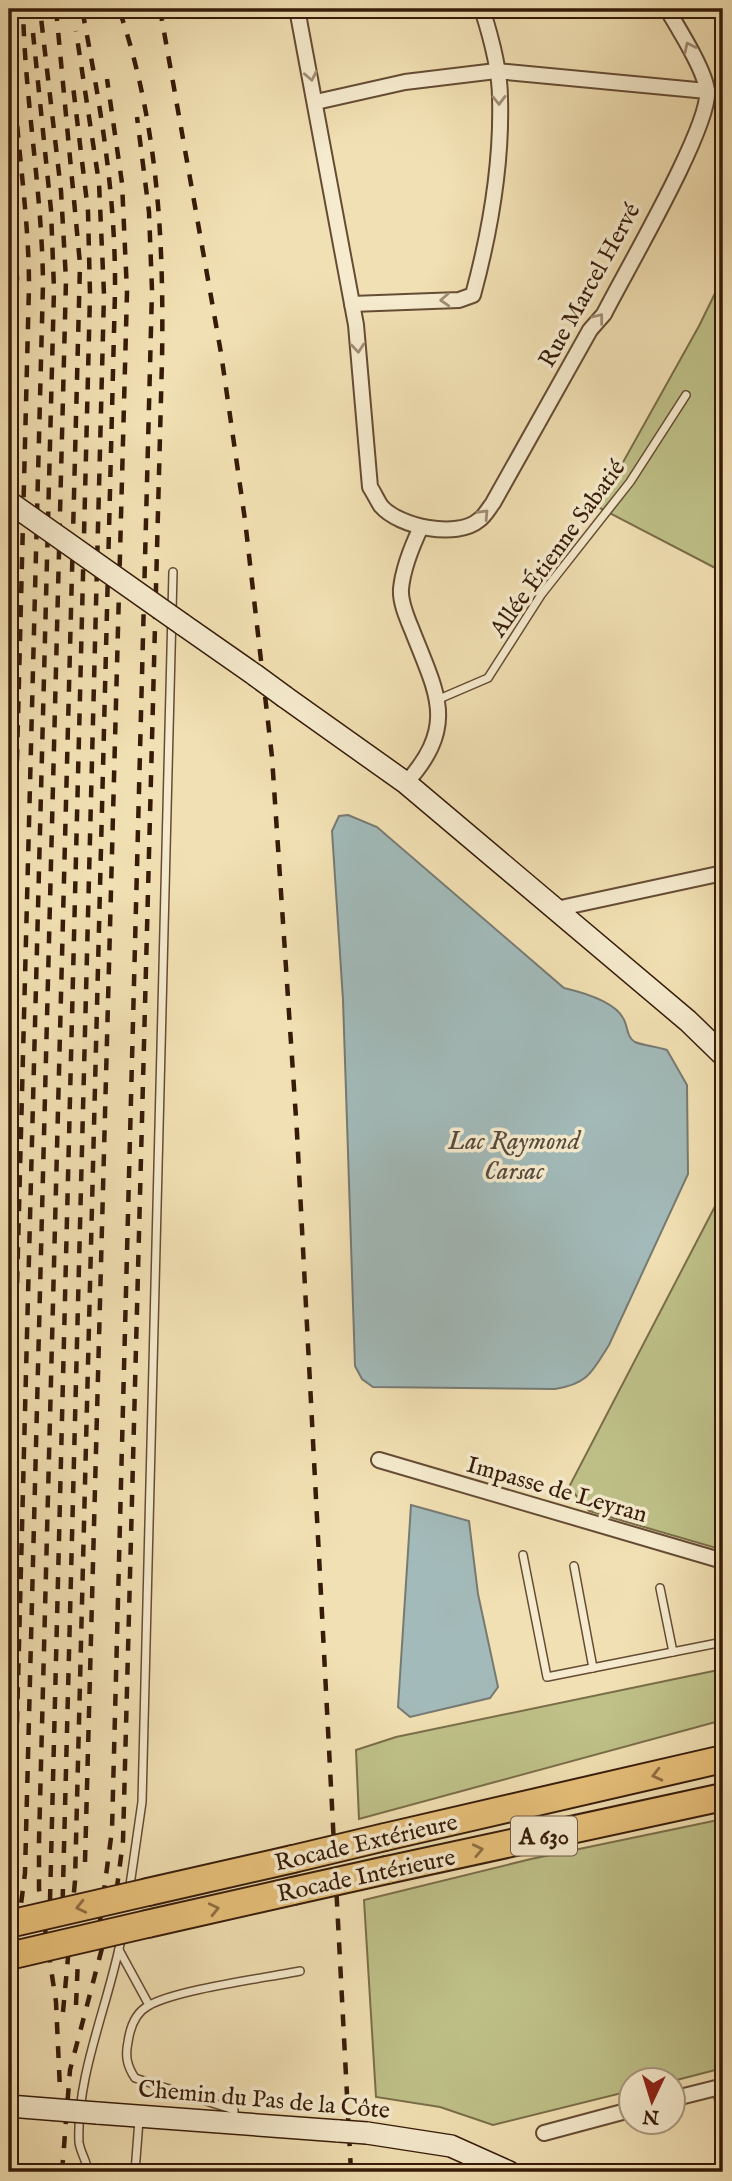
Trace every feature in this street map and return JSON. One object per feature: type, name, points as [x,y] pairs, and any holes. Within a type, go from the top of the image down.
[{"type":"highway","name":"Rocade Extérieure","points":[[9,1924],[723,1759]]},
{"type":"highway","name":"Rocade Intérieure","points":[[9,1956],[132,1918],[293,1891],[723,1797]]},
{"type":"street","name":"Rue Marcel Hervé","points":[[298,9],[352,304],[370,487],[382,507],[399,519],[421,527],[448,530],[478,522],[494,503],[590,330],[604,314],[616,291],[700,127],[707,91]]},
{"type":"street","points":[[352,304],[459,300],[473,295],[495,186],[500,97],[482,9]]},
{"type":"street","points":[[316,102],[405,82],[496,71],[707,91],[689,47],[667,9]]},
{"type":"street","points":[[9,502],[406,783],[688,1021],[723,1055]]},
{"type":"street","points":[[406,783],[419,769],[438,731],[439,699],[406,616],[401,591],[407,560],[421,527]]},
{"type":"street","points":[[556,909],[723,873]]},
{"type":"street","name":"Impasse de Leyran","points":[[379,1460],[723,1561]]},
{"type":"street","points":[[686,2096],[720,2087],[723,2100]]},
{"type":"street","name":"Chemin du Pas de la Côte","points":[[9,2106],[368,2133],[451,2146],[509,2172]]},
{"type":"street","points":[[544,2133],[616,2114]]},
{"type":"lane","points":[[707,91],[723,93]]},
{"type":"lane","name":"Allée Étienne Sabatié","points":[[439,699],[488,678],[541,595],[630,482],[686,395]]},
{"type":"lane","points":[[88,2172],[87,2161],[79,2144],[83,2096],[119,1950],[132,1918],[142,1802],[173,572]]},
{"type":"lane","points":[[523,1555],[547,1677],[723,1642]]},
{"type":"lane","points":[[574,1566],[593,1668]]},
{"type":"lane","points":[[660,1588],[673,1652]]},
{"type":"lane","points":[[119,1950],[149,2005]]},
{"type":"lane","points":[[234,2123],[234,2109],[143,2082],[130,2070],[127,2053],[131,2030],[140,2012],[149,2005],[300,1971]]},
{"type":"lane","points":[[135,2172],[139,2116]]},
{"type":"green space","points":[[723,277],[723,572],[598,507],[699,326]]},
{"type":"green space","points":[[723,1191],[723,1550],[589,1511],[569,1487]]},
{"type":"green space","points":[[723,1669],[723,1720],[359,1819],[356,1750],[396,1737]]},
{"type":"green space","points":[[723,1819],[723,2068],[686,2078],[686,2066],[616,2066],[616,2094],[493,2125],[440,2107],[376,2097],[364,1900],[531,1859]]},
{"type":"water","name":"Lac Raymond Carsac","points":[[348,815],[377,827],[564,988],[596,998],[619,1012],[635,1042],[667,1050],[687,1085],[688,1174],[609,1345],[588,1375],[575,1384],[555,1389],[373,1387],[362,1379],[355,1366],[343,1000],[332,831],[339,816]]},
{"type":"water","points":[[411,1505],[469,1521],[478,1594],[498,1687],[490,1698],[410,1717],[398,1707]]},
{"type":"railway","points":[[9,1595],[43,283],[23,9]]},
{"type":"railway","points":[[9,1998],[25,1873],[66,280],[61,191],[40,9]]},
{"type":"railway","points":[[56,9],[80,264],[39,1841],[39,1889],[56,2002],[60,2090]]},
{"type":"railway","points":[[63,2012],[75,1881],[115,292],[110,185],[101,114],[82,9]]},
{"type":"railway","points":[[62,2172],[70,2070],[116,1895],[123,1841],[162,360],[162,271],[150,139],[132,52],[119,9]]},
{"type":"railway","points":[[160,9],[221,353],[245,520],[272,757],[297,1133],[351,2172]]},
{"type":"railway","points":[[9,1073],[29,286],[14,84],[14,17]]},
{"type":"railway","points":[[62,1925],[104,294],[99,183],[76,31]]},
{"type":"railway","points":[[12,1915],[54,289],[51,210],[33,33]]},
{"type":"railway","points":[[85,1862],[127,292],[122,183],[107,79]]},
{"type":"railway","points":[[50,1901],[90,294],[88,211],[73,86]]},
{"type":"railway","points":[[100,1921],[112,1830],[152,290],[149,212],[137,117]]},
{"type":"railway","points":[[9,149],[17,278],[9,625]]},
{"type":"railway","points":[[76,2005],[78,1959]]},
{"type":"railway","points":[[9,2138],[12,2172]]},
{"type":"railway","points":[[74,2172],[75,2166]]}]
